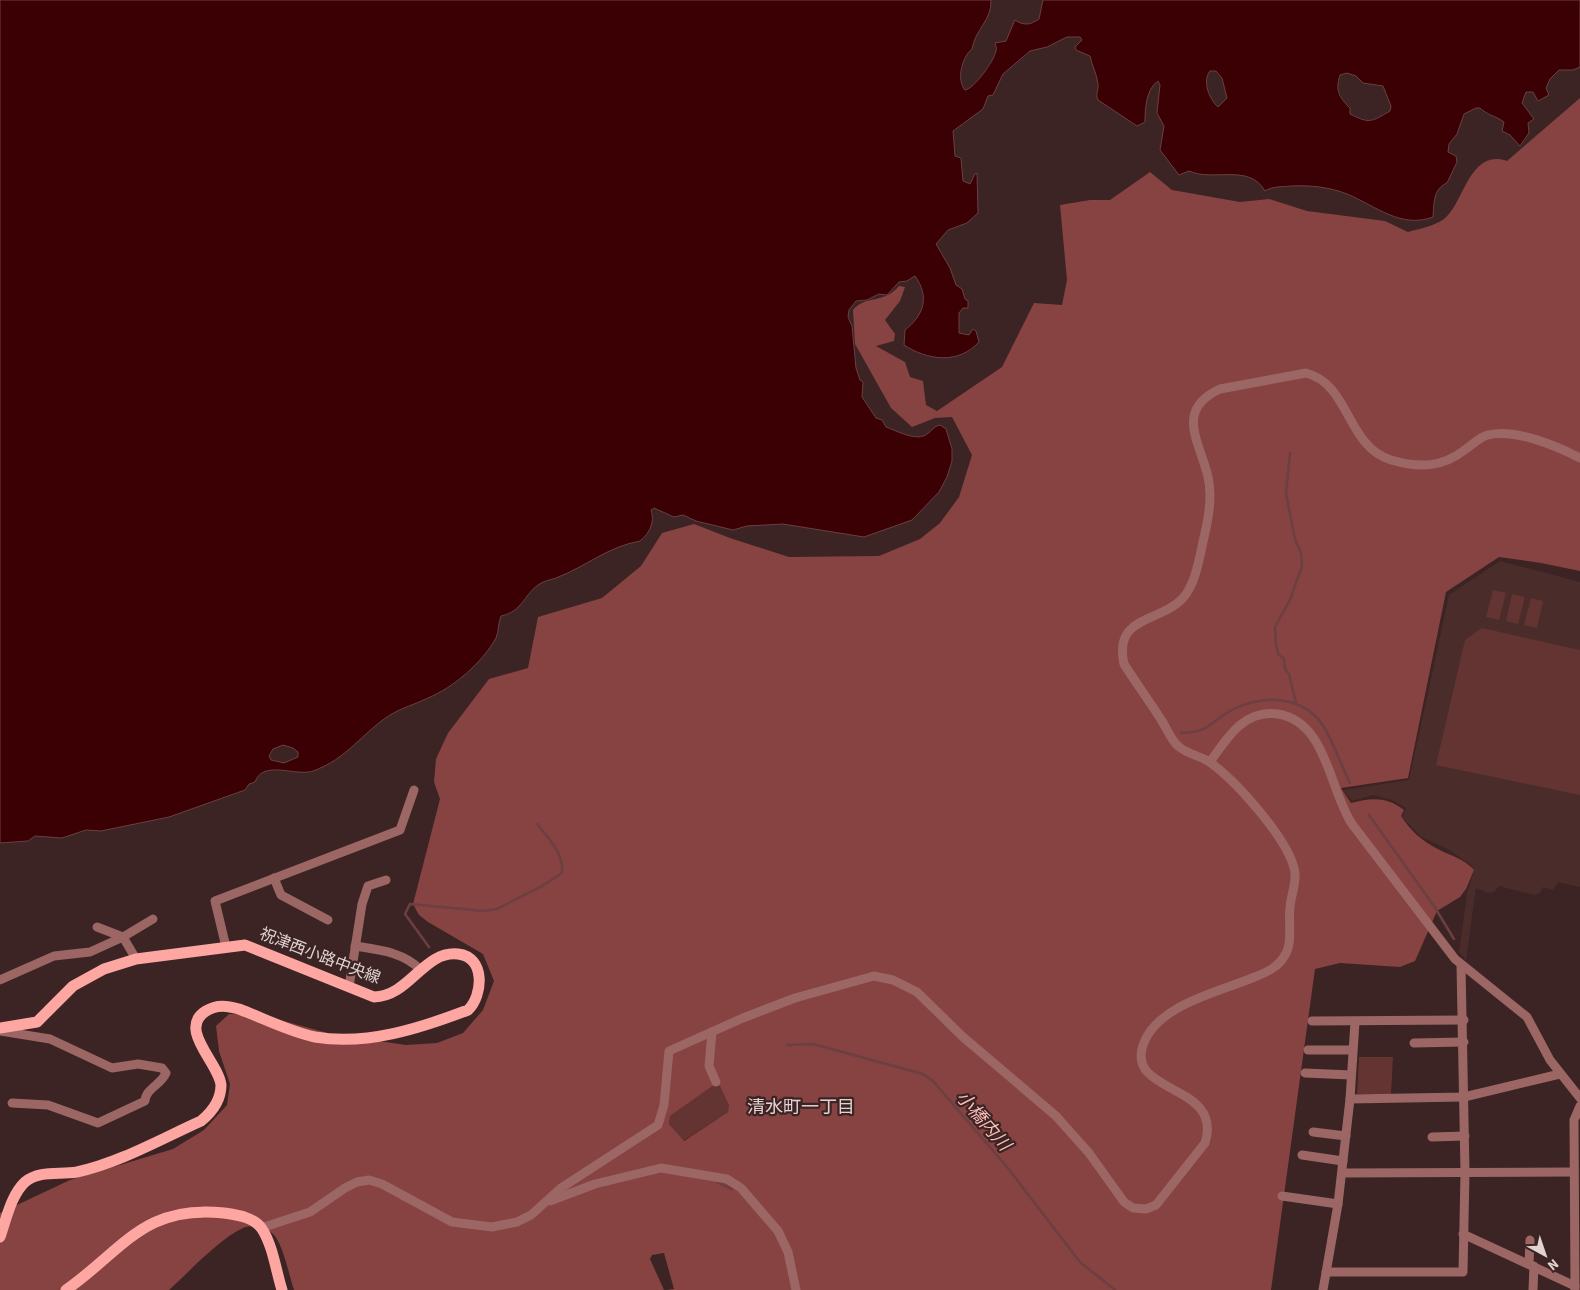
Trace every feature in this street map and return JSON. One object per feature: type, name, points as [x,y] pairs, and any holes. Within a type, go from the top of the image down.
[{"type":"main road","name":"祝津西小路中央線","points":[[0,1030],[37,1022],[73,986],[104,969],[136,959],[245,945],[374,997],[385,997],[398,991],[436,959],[452,954],[467,958],[477,970],[480,980],[475,1003],[468,1010],[453,1016],[376,1037],[343,1040],[313,1036],[228,1006],[211,1007],[203,1012],[199,1018],[196,1032],[219,1076],[220,1094],[214,1108],[200,1121],[98,1166],[75,1172],[48,1173],[34,1177],[18,1190],[0,1238]]},
{"type":"main road","points":[[66,1290],[138,1231],[170,1216],[197,1212],[229,1214],[253,1220],[261,1228],[282,1290]]},
{"type":"street","points":[[261,1228],[310,1212],[345,1188],[357,1182],[369,1180],[382,1184],[452,1222],[492,1226],[517,1222],[531,1215],[560,1188],[658,1124],[664,1105],[669,1051],[795,998],[874,976],[893,980],[916,992],[963,1037],[1056,1116],[1090,1152],[1124,1202],[1133,1208],[1146,1209],[1156,1205],[1205,1143],[1209,1131],[1208,1120],[1202,1109],[1144,1070],[1140,1055],[1147,1033],[1166,1015],[1187,1003],[1229,988],[1276,967],[1286,954],[1289,941],[1290,906],[1295,876],[1285,846],[1258,810],[1210,762],[1192,755],[1177,745],[1124,664],[1122,652],[1124,639],[1130,630],[1183,598],[1195,571],[1206,531],[1209,478],[1192,425],[1194,414],[1210,394],[1240,384],[1306,373],[1319,376],[1330,386],[1355,431],[1366,446],[1379,456],[1416,464],[1446,463],[1488,434],[1508,435],[1544,442],[1580,458]]},
{"type":"street","points":[[1210,762],[1231,732],[1242,722],[1253,716],[1272,713],[1285,715],[1296,719],[1307,728],[1319,746],[1344,812],[1352,824],[1462,965],[1527,1017],[1560,1074],[1578,1092]]},
{"type":"street","points":[[398,841],[414,790]]},
{"type":"street","points":[[226,947],[215,901],[400,830]]},
{"type":"street","points":[[274,878],[281,895],[328,920]]},
{"type":"street","points":[[349,987],[362,904],[368,886],[386,880]]},
{"type":"street","points":[[0,980],[54,956],[90,952],[123,937],[153,918]]},
{"type":"street","points":[[97,927],[123,937],[136,959]]},
{"type":"street","points":[[355,946],[386,950],[411,960],[421,970]]},
{"type":"street","points":[[1326,1272],[1463,1272],[1465,1136],[1462,965]]},
{"type":"street","points":[[1312,1021],[1464,1020]]},
{"type":"street","points":[[1323,1290],[1342,1173],[1350,1099],[1355,1022]]},
{"type":"street","points":[[0,1030],[50,1039],[112,1068],[138,1064],[162,1068],[166,1074],[163,1080],[148,1091],[145,1101],[98,1123],[48,1105],[12,1103]]},
{"type":"street","points":[[712,1032],[709,1066],[716,1082]]},
{"type":"street","points":[[1414,1043],[1464,1042]]},
{"type":"street","points":[[1308,1050],[1352,1050]]},
{"type":"street","points":[[1305,1073],[1351,1075]]},
{"type":"street","points":[[1350,1099],[1464,1097],[1560,1074]]},
{"type":"street","points":[[1463,1234],[1532,1265],[1575,1288],[1574,1120],[1580,1106]]},
{"type":"street","points":[[1313,1132],[1346,1136]]},
{"type":"street","points":[[1432,1137],[1465,1136]]},
{"type":"street","points":[[1302,1155],[1343,1161]]},
{"type":"street","points":[[545,1203],[594,1184],[661,1168],[727,1179],[741,1188],[778,1231],[788,1252],[796,1290]]},
{"type":"street","points":[[1342,1173],[1574,1172]]},
{"type":"street","points":[[1282,1196],[1338,1204]]},
{"type":"street","points":[[1530,1240],[1533,1290]]},
{"type":"shaded area","points":[[0,0],[991,0],[989,13],[976,36],[972,49],[965,57],[961,69],[962,86],[965,90],[973,85],[983,74],[994,56],[995,43],[1006,41],[1015,20],[1027,24],[1039,19],[1043,0],[1580,0],[1580,67],[1573,70],[1559,70],[1550,79],[1546,88],[1549,95],[1538,101],[1533,92],[1526,92],[1522,103],[1534,119],[1528,123],[1529,133],[1520,146],[1510,135],[1502,131],[1504,122],[1480,108],[1464,114],[1457,134],[1449,144],[1448,152],[1456,156],[1457,162],[1447,183],[1437,193],[1433,217],[1421,220],[1399,218],[1347,194],[1327,188],[1291,186],[1274,187],[1265,191],[1258,183],[1240,175],[1209,175],[1189,171],[1179,175],[1160,150],[1164,126],[1157,113],[1160,85],[1158,81],[1149,94],[1145,122],[1137,126],[1098,100],[1097,80],[1090,56],[1076,50],[1075,47],[1082,40],[1080,37],[1067,37],[1047,47],[1030,51],[1003,74],[993,95],[988,96],[983,109],[953,131],[955,156],[961,158],[963,181],[970,184],[977,173],[978,213],[967,223],[948,230],[936,244],[950,268],[956,285],[962,289],[965,299],[968,301],[968,308],[963,308],[959,313],[959,333],[969,335],[973,329],[976,331],[979,342],[962,354],[942,358],[922,354],[904,345],[905,330],[917,318],[923,305],[922,291],[915,276],[907,281],[899,282],[887,295],[879,294],[867,300],[856,301],[849,310],[848,317],[852,326],[856,368],[860,380],[863,382],[862,397],[876,418],[882,420],[886,427],[918,437],[929,433],[936,426],[940,425],[946,429],[952,449],[952,461],[947,477],[939,492],[912,520],[864,537],[783,524],[747,526],[733,530],[696,521],[683,515],[674,517],[654,508],[651,510],[651,527],[640,541],[607,552],[567,573],[538,585],[514,611],[501,616],[498,633],[490,647],[475,665],[457,681],[448,688],[390,715],[345,753],[325,766],[306,772],[265,771],[259,775],[255,782],[249,784],[245,790],[169,817],[101,831],[86,830],[62,838],[35,836],[28,841],[0,843]],"holes":[[[1210,71],[1216,71],[1222,78],[1227,98],[1218,107],[1208,90],[1207,80]],[[1347,73],[1356,76],[1363,83],[1383,86],[1391,106],[1390,111],[1379,118],[1370,120],[1350,114],[1350,108],[1338,90],[1340,75]],[[283,745],[293,748],[298,752],[298,757],[284,763],[271,760],[269,756],[273,749]]]},
{"type":"shaded area","points":[[1580,98],[1580,571],[1499,557],[1446,592],[1408,778],[1341,788],[1351,803],[1378,799],[1397,805],[1404,810],[1401,816],[1421,838],[1436,848],[1461,860],[1474,870],[1466,889],[1460,897],[1437,911],[1415,961],[1400,967],[1340,963],[1315,969],[1271,1290],[666,1290],[674,1289],[664,1253],[652,1255],[650,1259],[664,1290],[294,1290],[276,1237],[266,1229],[253,1226],[243,1228],[224,1240],[204,1256],[169,1290],[0,1290],[0,1213],[70,1180],[173,1149],[204,1130],[227,1105],[230,1084],[219,1051],[216,1026],[229,1014],[258,1014],[331,1034],[406,1045],[437,1043],[463,1033],[483,1010],[494,981],[483,954],[428,922],[419,915],[413,904],[440,799],[434,782],[436,759],[448,733],[489,679],[528,668],[538,617],[602,598],[641,566],[662,533],[694,524],[789,557],[879,556],[920,539],[940,523],[959,497],[972,455],[952,417],[935,418],[912,427],[891,408],[855,344],[853,310],[858,305],[887,296],[899,286],[905,287],[900,301],[885,320],[895,334],[894,341],[876,346],[905,362],[910,377],[923,381],[926,405],[937,411],[1002,367],[1034,303],[1062,305],[1067,280],[1060,205],[1090,200],[1110,200],[1150,172],[1172,190],[1240,202],[1269,199],[1307,211],[1385,221],[1408,232],[1444,219],[1451,212],[1476,170],[1484,162],[1494,159],[1507,161]],"holes":[[[718,1082],[729,1105],[728,1112],[684,1141],[669,1124],[670,1116]]]},
{"type":"shaded area","points":[[1500,561],[1580,582],[1580,887],[1558,882],[1553,890],[1543,887],[1540,893],[1534,895],[1499,886],[1494,892],[1488,893],[1476,888],[1466,960],[1459,952],[1467,894],[1474,870],[1471,865],[1446,848],[1421,837],[1402,817],[1406,808],[1392,800],[1373,795],[1352,801],[1343,790],[1409,780],[1449,595]]},
{"type":"shaded area","points":[[1493,590],[1506,593],[1499,620],[1486,617]]},
{"type":"shaded area","points":[[1512,594],[1525,597],[1518,624],[1506,621]]},
{"type":"shaded area","points":[[1531,598],[1543,601],[1537,628],[1524,625]]},
{"type":"shaded area","points":[[1482,628],[1580,650],[1580,795],[1436,765],[1465,640]]},
{"type":"shaded area","points":[[1359,1057],[1393,1057],[1391,1094],[1357,1094]]},
{"type":"shaded area","points":[[718,1081],[730,1105],[728,1112],[683,1141],[669,1124],[670,1116]]},
{"type":"waterway","points":[[1290,453],[1286,494],[1295,539],[1301,553],[1302,566],[1290,600],[1275,627],[1278,654],[1284,659],[1285,669],[1289,674],[1296,703]]},
{"type":"waterway","points":[[1181,733],[1198,731],[1209,726],[1224,714],[1257,701],[1269,700],[1294,703],[1316,716],[1324,727],[1350,783]]},
{"type":"waterway","points":[[1369,815],[1434,906],[1454,939]]},
{"type":"waterway","points":[[429,947],[405,914],[410,904],[484,911],[497,909],[542,886],[562,873],[561,859],[558,853],[537,824]]},
{"type":"waterway","name":"小橋内川","points":[[787,1045],[813,1044],[923,1074],[933,1081],[1007,1167],[1080,1262],[1115,1290]]},
{"type":"waterway","points":[[717,1182],[732,1189]]},
{"type":"district","name":"清水町一丁目","points":[[801,1107]]}]
